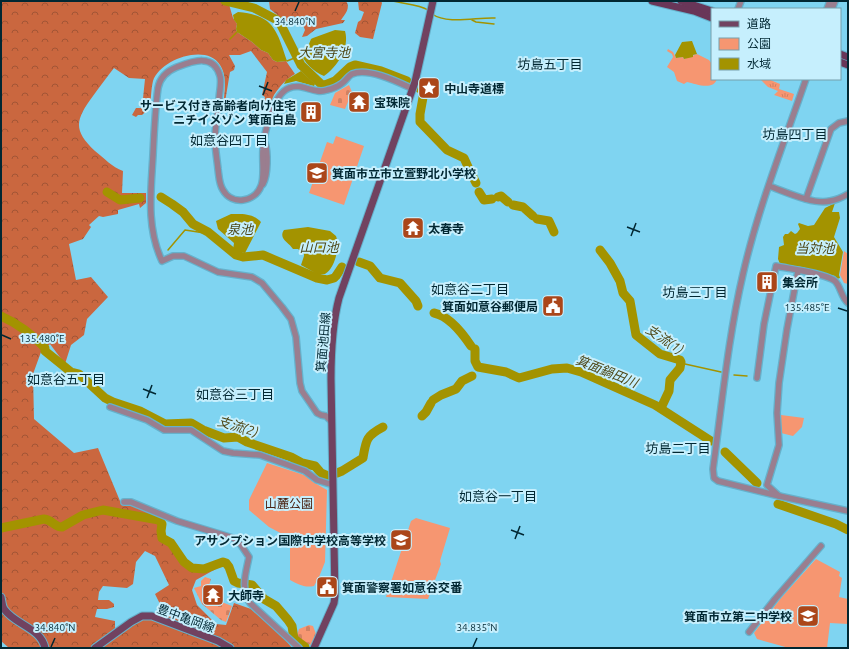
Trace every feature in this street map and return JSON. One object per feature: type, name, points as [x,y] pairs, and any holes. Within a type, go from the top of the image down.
[{"type":"highway","points":[[652,1],[694,11],[711,18]]},
{"type":"highway","points":[[682,1],[711,11]]},
{"type":"main road","name":"箕面池田線","points":[[314,648],[334,603],[331,344],[334,317],[339,298],[413,89],[433,1]]},
{"type":"main road","points":[[1,596],[3,608],[10,616],[41,638],[45,648]]},
{"type":"main road","name":"豊中亀岡線","points":[[95,648],[131,622],[142,616],[152,616],[230,648]]},
{"type":"street","points":[[331,421],[326,416],[317,413],[302,391],[296,337],[291,319],[262,283],[252,277],[218,272],[184,256],[173,256],[162,261],[153,235],[150,211],[158,88],[161,80],[167,72],[174,68],[198,60],[206,61],[214,66],[220,78],[215,141],[221,186],[230,198],[241,201],[249,199],[253,196],[261,186],[264,139],[267,126],[278,98],[284,91],[292,86],[300,86],[323,92],[341,84],[351,75],[360,72],[385,77],[413,89]]},
{"type":"street","points":[[806,80],[769,186],[742,275],[733,328],[713,473],[714,478],[718,481],[848,511]]},
{"type":"street","points":[[806,199],[831,129],[839,122],[848,120]]},
{"type":"street","points":[[769,186],[806,199],[822,202],[831,201],[848,194]]},
{"type":"street","points":[[757,378],[764,324],[776,266],[821,276],[835,281],[844,300],[848,303]]},
{"type":"street","points":[[780,496],[767,485],[779,445],[777,414],[779,383],[798,271]]},
{"type":"street","points":[[110,407],[147,420],[164,430],[191,430],[223,451],[260,455],[305,471],[317,480],[333,485]]},
{"type":"street","points":[[124,502],[131,502],[178,521],[233,538],[241,545],[249,557],[244,592],[246,598],[299,648]]},
{"type":"street","points":[[749,632],[821,546]]},
{"type":"green space","points":[[1,1],[228,1],[233,18],[237,24],[237,32],[261,50],[268,53],[273,60],[277,62],[286,61],[295,74],[281,86],[274,95],[268,107],[267,103],[264,101],[265,97],[262,95],[267,72],[251,51],[240,55],[229,55],[235,66],[234,70],[230,72],[223,108],[225,80],[220,65],[214,58],[205,55],[184,56],[174,60],[157,73],[152,84],[150,108],[142,115],[138,115],[136,117],[132,115],[136,108],[142,108],[145,79],[129,78],[114,68],[83,111],[79,124],[80,130],[88,144],[95,151],[112,165],[123,171],[122,193],[146,193],[146,203],[140,208],[139,204],[118,210],[118,214],[103,217],[99,216],[89,225],[91,227],[83,239],[69,244],[76,280],[91,277],[108,297],[87,319],[84,335],[71,345],[65,364],[50,344],[41,352],[33,374],[34,419],[74,453],[98,448],[120,501],[123,505],[131,504],[159,515],[159,538],[169,543],[184,566],[192,570],[203,571],[222,564],[223,565],[196,580],[192,590],[197,605],[216,624],[226,625],[234,603],[251,609],[284,638],[292,648],[9,648],[1,641]],"holes":[[[145,551],[155,556],[169,585],[155,594],[163,615],[153,614],[115,630],[115,621],[95,617],[97,609],[114,607],[114,604],[109,600],[98,600],[99,592],[103,586],[127,588],[133,584],[136,562]]]},
{"type":"green space","points":[[269,1],[346,1],[348,6],[347,11],[341,20],[345,20],[343,23],[316,29],[307,36],[302,37],[305,30],[303,21],[293,16],[290,25],[288,25],[270,9]]},
{"type":"green space","points":[[358,1],[381,1],[382,3],[373,39],[360,37],[355,33],[358,22],[361,20],[364,12],[359,10]]},
{"type":"green space","points":[[668,49],[673,52],[676,58],[683,57],[684,59],[697,54],[709,60],[711,63],[711,80],[716,80],[715,83],[704,86],[687,82],[684,84],[677,81],[674,72],[667,67],[673,57],[672,54],[667,51]]},
{"type":"green space","points":[[761,80],[770,80],[780,84],[779,89],[794,94],[792,101],[774,95],[778,91],[768,87]]},
{"type":"green space","points":[[349,85],[352,92],[345,109],[330,105],[335,93]]},
{"type":"green space","points":[[336,136],[364,146],[344,205],[309,193],[327,142],[333,144]]},
{"type":"green space","points":[[844,251],[848,254],[848,284],[844,283],[840,275]]},
{"type":"green space","points":[[781,415],[804,418],[802,427],[793,436],[781,433]]},
{"type":"green space","name":"山麓公園","points":[[267,463],[304,475],[327,490],[325,562],[314,586],[304,586],[290,580],[290,538],[269,527],[249,510],[249,500]]},
{"type":"green space","points":[[416,518],[450,528],[440,561],[441,564],[428,599],[386,597],[411,521]]},
{"type":"green space","name":"箕面市立第二中学校","points":[[816,559],[840,572],[839,576],[842,578],[839,597],[848,599],[848,624],[830,623],[827,648],[789,648],[757,639],[754,633],[781,598]]},
{"type":"green space","points":[[205,577],[211,579],[204,600],[217,605],[219,601],[232,606],[226,622],[221,620],[202,604],[194,588],[201,586],[201,581]]},
{"type":"green space","points":[[309,625],[313,626],[316,634],[311,645],[296,639],[299,629]]},
{"type":"water","points":[[238,12],[259,17],[267,21],[272,26],[277,33],[287,61],[277,62],[273,60],[268,53],[261,50],[237,32],[237,24],[233,15]]},
{"type":"water","name":"大宮寺池","points":[[335,30],[345,31],[346,44],[338,62],[324,76],[316,72],[310,66],[302,56],[301,52],[307,49],[311,39]]},
{"type":"water","points":[[692,41],[697,54],[693,55],[693,57],[684,59],[683,57],[676,58],[675,55],[682,42]]},
{"type":"water","points":[[301,71],[315,84],[314,86],[296,81],[284,84],[286,80]]},
{"type":"water","name":"当対池","points":[[835,203],[832,212],[839,212],[840,218],[834,237],[843,252],[839,275],[840,278],[837,279],[835,276],[802,267],[780,264],[778,259],[779,247],[784,245],[783,237],[785,234],[788,234],[791,231],[795,234],[797,233],[800,229],[799,223],[808,226],[814,225],[825,208]]},
{"type":"water","name":"泉池","points":[[231,214],[251,216],[261,222],[245,253],[233,250],[234,243],[218,229],[216,221]]},
{"type":"water","name":"山口池","points":[[308,227],[330,231],[336,236],[336,257],[332,267],[325,274],[317,274],[301,265],[304,254],[298,249],[293,249],[282,236],[284,230]]},
{"type":"waterway","name":"支流(1)","points":[[225,1],[254,8],[279,21],[301,65],[321,84],[325,85],[335,81],[350,67],[355,65],[381,71],[407,81]]},
{"type":"waterway","points":[[393,1],[416,5],[428,10]]},
{"type":"waterway","points":[[432,14],[454,20],[495,18]]},
{"type":"waterway","points":[[472,20],[476,22],[494,24]]},
{"type":"waterway","points":[[230,39],[237,32]]},
{"type":"waterway","points":[[287,61],[297,57]]},
{"type":"waterway","name":"支流(1)","points":[[419,88],[424,92],[420,122],[447,150],[464,158],[469,169]]},
{"type":"waterway","name":"支流(1)","points":[[471,173],[476,183]]},
{"type":"waterway","name":"箕面鍋田川","points":[[107,192],[120,200],[140,198]]},
{"type":"waterway","name":"支流(1)","points":[[479,192],[484,200],[492,199]]},
{"type":"waterway","name":"支流(1)","points":[[498,197],[501,196],[508,202]]},
{"type":"waterway","name":"箕面鍋田川","points":[[161,197],[183,212],[193,224],[208,232],[236,255],[243,257],[263,255],[317,278],[327,280],[334,278]]},
{"type":"waterway","name":"支流(1)","points":[[513,205],[523,207],[533,216]]},
{"type":"waterway","name":"支流(1)","points":[[537,219],[549,221],[554,232]]},
{"type":"waterway","points":[[168,250],[185,230],[211,234]]},
{"type":"waterway","name":"支流(1)","points":[[600,250],[610,263],[620,281],[623,293],[630,301],[636,335],[660,354],[680,360],[681,362],[680,368],[670,380],[669,391],[661,408]]},
{"type":"waterway","name":"箕面鍋田川","points":[[359,262],[370,266],[380,278],[400,283],[416,301],[418,306]]},
{"type":"waterway","name":"箕面鍋田川","points":[[336,276],[342,267]]},
{"type":"waterway","name":"箕面鍋田川","points":[[434,313],[450,322],[460,331],[471,346]]},
{"type":"waterway","name":"支流(2)","points":[[1,316],[14,322],[25,330],[45,348],[45,351],[71,372],[79,374],[105,398],[113,402],[140,411],[165,424],[191,423],[203,430],[224,438],[238,437],[247,442],[291,457],[302,463],[315,466],[321,473],[328,476]]},
{"type":"waterway","name":"箕面鍋田川","points":[[475,349],[475,361],[478,367],[506,372],[519,378],[552,369],[567,368],[581,372],[655,405],[711,441]]},
{"type":"waterway","points":[[685,364],[721,372]]},
{"type":"waterway","points":[[734,375],[747,376]]},
{"type":"waterway","name":"支流(2)","points":[[433,400],[456,389],[462,381],[472,376]]},
{"type":"waterway","name":"支流(2)","points":[[422,416],[431,403]]},
{"type":"waterway","name":"支流(2)","points":[[337,473],[363,458],[368,439],[373,433],[383,427]]},
{"type":"waterway","name":"箕面鍋田川","points":[[725,452],[757,483]]},
{"type":"waterway","name":"箕面鍋田川","points":[[778,504],[836,524],[848,530]]},
{"type":"waterway","points":[[1,528],[44,519],[62,527],[83,515],[103,510],[159,520],[162,524],[162,538],[171,543],[184,562],[192,568],[204,569],[223,562],[226,563],[234,581],[252,585],[264,599],[276,606],[292,626],[294,639],[305,647]]},
{"type":"place","name":"中山寺道標","points":[[429,88]]},
{"type":"place","name":"宝珠院","points":[[359,102]]},
{"type":"place","name":"サービス付き高齢者向け住宅 ニチイメゾン 箕面白島","points":[[311,112]]},
{"type":"place","name":"箕面市立市立萱野北小学校","points":[[317,173]]},
{"type":"place","name":"太春寺","points":[[413,228]]},
{"type":"place","name":"集会所","points":[[767,282]]},
{"type":"place","name":"箕面如意谷郵便局","points":[[553,306]]},
{"type":"place","name":"アサンプション国際中学校高等学校","points":[[401,540]]},
{"type":"place","name":"箕面警察署如意谷交番","points":[[327,587]]},
{"type":"place","name":"大師寺","points":[[213,595]]},
{"type":"place","name":"箕面市立第二中学校","points":[[808,616]]},
{"type":"district","name":"坊島五丁目","points":[[550,64]]},
{"type":"district","name":"坊島四丁目","points":[[795,134]]},
{"type":"district","name":"如意谷四丁目","points":[[229,140]]},
{"type":"district","name":"如意谷二丁目","points":[[470,289]]},
{"type":"district","name":"坊島三丁目","points":[[695,292]]},
{"type":"district","name":"如意谷五丁目","points":[[66,379]]},
{"type":"district","name":"如意谷三丁目","points":[[235,394]]},
{"type":"district","name":"坊島二丁目","points":[[678,448]]},
{"type":"district","name":"如意谷一丁目","points":[[498,496]]}]
